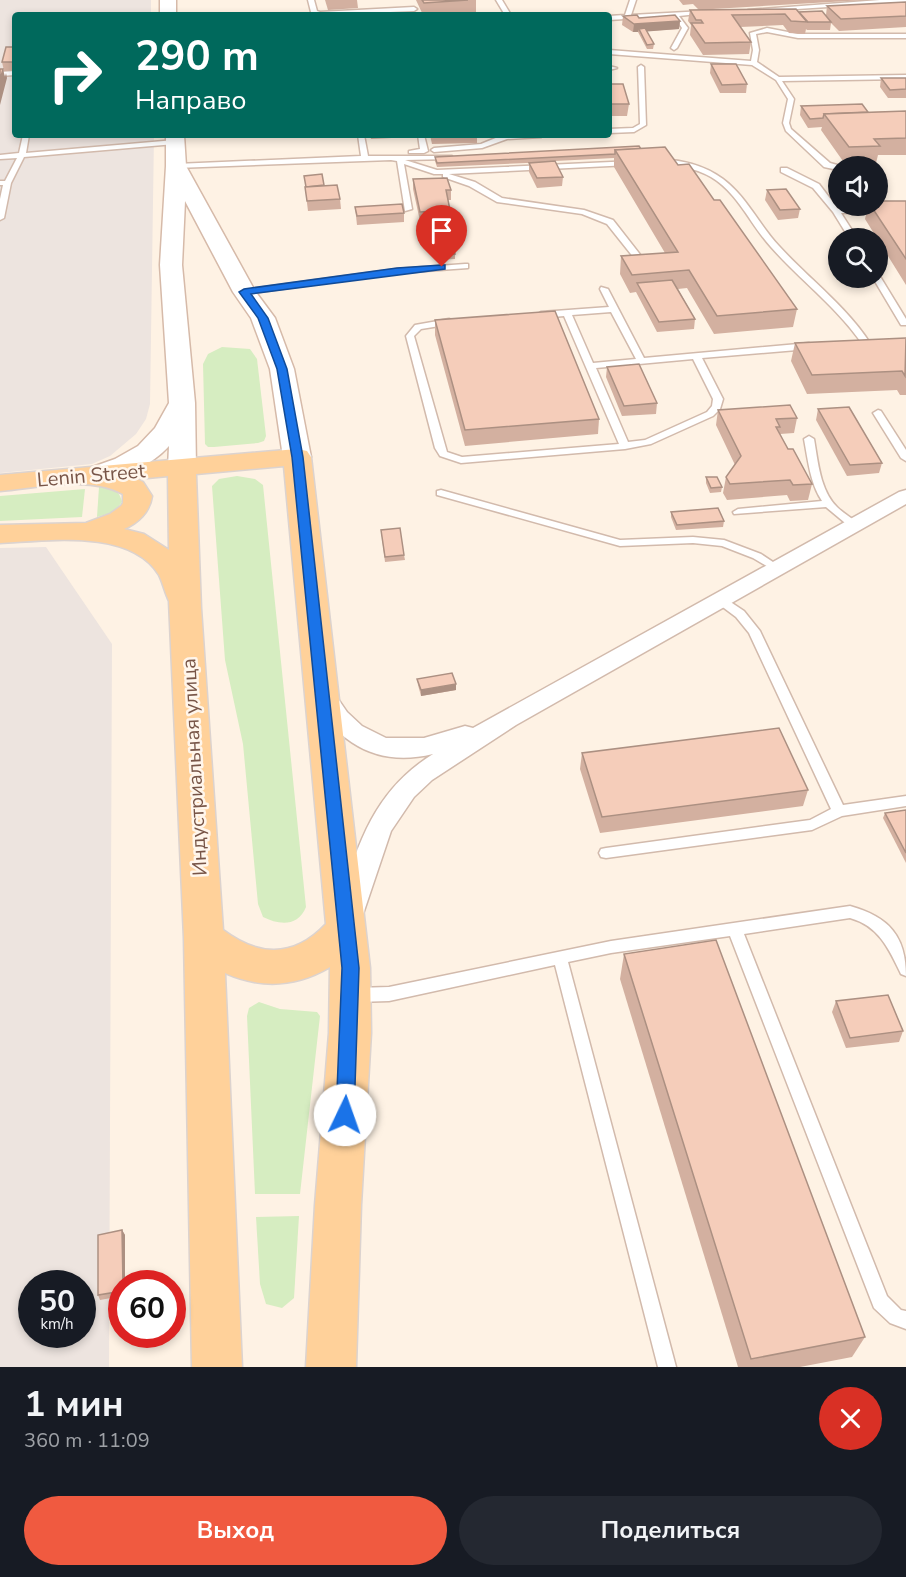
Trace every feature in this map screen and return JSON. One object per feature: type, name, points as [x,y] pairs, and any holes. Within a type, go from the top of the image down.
[{"type":"main road","name":"Индустриальная улица","points":[[175,138],[176,166],[171,265],[182,403],[186,608],[204,938],[217,1367]]},
{"type":"main road","name":"Индустриальная улица","points":[[176,166],[244,292],[263,318],[282,369],[297,457],[351,996],[331,1367]]},
{"type":"main road","points":[[94,476],[130,464],[153,448],[172,426],[182,403]]},
{"type":"main road","name":"Lenin Street","points":[[0,483],[297,457]]},
{"type":"main road","points":[[0,534],[88,531],[105,528],[130,515],[137,507],[138,498],[135,489],[128,483],[94,476]]},
{"type":"main road","points":[[88,531],[128,538],[157,555],[175,577],[186,608]]},
{"type":"main road","points":[[204,938],[232,958],[253,965],[281,968],[303,963],[323,953],[346,929]]},
{"type":"street","points":[[346,929],[369,851],[390,808],[423,773],[507,718],[906,496]]},
{"type":"street","points":[[322,694],[342,725],[367,741],[385,747],[423,749],[507,718]]},
{"type":"lane","points":[[383,0],[387,10]]},
{"type":"lane","points":[[354,12],[387,10],[415,12],[410,0]]},
{"type":"lane","points":[[627,16],[633,0]]},
{"type":"lane","points":[[742,10],[906,0]]},
{"type":"lane","points":[[873,9],[906,7]]},
{"type":"lane","points":[[612,18],[707,13]]},
{"type":"lane","points":[[674,48],[685,28],[675,14]]},
{"type":"lane","points":[[754,63],[756,50],[753,33],[761,30],[798,36],[906,36]]},
{"type":"lane","points":[[612,52],[754,63],[778,79],[791,103],[786,126],[828,165]]},
{"type":"lane","points":[[612,131],[634,130],[643,125],[641,67]]},
{"type":"lane","points":[[778,79],[906,77]]},
{"type":"lane","points":[[0,218],[4,183],[22,155],[25,138]]},
{"type":"lane","points":[[0,157],[175,138]]},
{"type":"lane","points":[[362,138],[365,158]]},
{"type":"lane","points":[[422,138],[424,151]]},
{"type":"lane","points":[[365,158],[482,146],[501,138]]},
{"type":"lane","points":[[176,166],[470,156]]},
{"type":"lane","points":[[396,159],[472,184],[500,200],[584,212],[603,218],[610,222],[645,266]]},
{"type":"lane","points":[[396,159],[408,209]]},
{"type":"lane","points":[[651,162],[685,165],[709,174],[729,187],[776,248],[851,319],[871,343],[855,344]]},
{"type":"lane","points":[[436,172],[639,163]]},
{"type":"lane","points":[[784,170],[816,186],[828,201]]},
{"type":"lane","points":[[888,210],[906,209]]},
{"type":"lane","points":[[244,292],[397,271],[465,266]]},
{"type":"lane","points":[[883,288],[904,323]]},
{"type":"lane","points":[[604,289],[641,361]]},
{"type":"lane","points":[[532,316],[615,309]]},
{"type":"lane","points":[[567,313],[625,446]]},
{"type":"lane","points":[[461,321],[426,324],[417,327],[410,336],[440,448],[443,454],[461,460],[648,442],[710,414],[717,407],[718,399],[696,356]]},
{"type":"lane","points":[[590,366],[824,345]]},
{"type":"lane","points":[[878,413],[906,458]]},
{"type":"lane","points":[[809,440],[819,485],[827,504],[833,512],[854,525]]},
{"type":"lane","points":[[441,493],[620,543],[693,540],[723,543],[757,556],[777,568]]},
{"type":"lane","points":[[738,512],[827,504]]},
{"type":"lane","points":[[720,599],[740,614],[754,631],[839,811]]},
{"type":"lane","points":[[606,853],[812,825],[839,811],[906,801]]},
{"type":"lane","points":[[351,996],[399,992],[610,947],[850,912],[865,915],[888,934],[906,970]]},
{"type":"lane","points":[[735,929],[880,1302],[896,1317],[906,1320]]},
{"type":"lane","points":[[560,958],[667,1367]]},
{"type":"shaded area","points":[[0,0],[151,0],[151,12],[12,12],[12,138],[154,138],[150,404],[146,419],[136,434],[110,456],[92,464],[0,473]]},
{"type":"shaded area","points":[[46,547],[112,644],[109,1367],[0,1367],[0,548]]},
{"type":"green space","points":[[222,347],[250,349],[257,359],[266,436],[264,441],[214,447],[208,447],[205,444],[203,364],[208,354]]},
{"type":"green space","points":[[237,476],[255,479],[263,485],[306,907],[298,918],[282,923],[263,917],[258,904],[243,744],[225,660],[212,486],[219,479]]},
{"type":"green space","points":[[99,487],[114,490],[119,494],[122,502],[114,512],[97,517]]},
{"type":"green space","points":[[85,489],[82,517],[0,521],[0,496]]},
{"type":"green space","points":[[259,1002],[280,1009],[317,1012],[320,1016],[300,1194],[255,1194],[247,1016],[249,1008]]},
{"type":"green space","points":[[299,1216],[294,1298],[282,1308],[266,1304],[260,1284],[256,1217]]},
{"type":"building","points":[[422,0],[468,0],[424,3]]},
{"type":"building","points":[[906,2],[906,16],[841,19],[827,6]]},
{"type":"building","points":[[796,9],[807,22],[791,21],[785,14],[732,15],[751,42],[705,43],[691,23],[703,23],[701,20],[696,20],[690,10]]},
{"type":"building","points":[[822,11],[831,22],[808,22],[799,12]]},
{"type":"building","points":[[637,15],[639,18],[675,15],[680,21],[634,24],[623,16]]},
{"type":"building","points":[[645,28],[654,44],[647,45],[639,29]]},
{"type":"building","points":[[6,47],[12,47],[12,62],[2,62]]},
{"type":"building","points":[[711,64],[736,64],[747,84],[722,85]]},
{"type":"building","points":[[881,78],[906,78],[906,89],[890,90]]},
{"type":"building","points":[[612,84],[623,84],[629,104],[612,104]]},
{"type":"building","points":[[862,104],[868,112],[824,114],[823,118],[810,119],[801,106]]},
{"type":"building","points":[[906,111],[906,138],[874,139],[880,146],[849,147],[824,114]]},
{"type":"building","points":[[639,146],[641,149],[615,150],[615,154],[437,163],[435,157]]},
{"type":"building","points":[[665,147],[678,165],[689,164],[714,200],[720,200],[797,309],[717,316],[689,270],[632,275],[621,256],[678,252],[615,150]]},
{"type":"building","points":[[555,161],[563,177],[537,178],[529,163]]},
{"type":"building","points":[[322,174],[324,185],[306,187],[304,176]]},
{"type":"building","points":[[447,178],[451,190],[446,190],[450,210],[420,212],[413,179]]},
{"type":"building","points":[[337,185],[340,199],[307,201],[305,187]]},
{"type":"building","points":[[786,189],[800,209],[780,210],[767,190]]},
{"type":"building","points":[[888,201],[906,201],[906,259],[888,232],[888,228],[886,228],[878,216],[888,216]]},
{"type":"building","points":[[402,204],[404,213],[357,216],[355,207]]},
{"type":"building","points":[[450,234],[455,254],[436,255],[432,235]]},
{"type":"building","points":[[672,280],[695,319],[659,322],[637,283]]},
{"type":"building","points":[[555,311],[599,419],[465,430],[435,320]]},
{"type":"building","points":[[906,338],[905,376],[902,371],[812,375],[795,343]]},
{"type":"building","points":[[639,364],[657,403],[624,406],[607,367]]},
{"type":"building","points":[[790,405],[797,418],[776,419],[780,427],[776,427],[788,449],[793,449],[812,484],[793,485],[790,480],[730,484],[726,477],[741,456],[718,410]]},
{"type":"building","points":[[849,407],[882,463],[850,465],[818,409]]},
{"type":"building","points":[[706,477],[717,477],[722,487],[711,488]]},
{"type":"building","points":[[718,508],[724,521],[677,525],[671,512]]},
{"type":"building","points":[[400,528],[404,555],[385,557],[381,530]]},
{"type":"building","points":[[452,673],[456,684],[421,690],[417,679]]},
{"type":"building","points":[[779,728],[808,790],[602,817],[582,753]]},
{"type":"building","points":[[906,810],[906,853],[885,813]]},
{"type":"building","points":[[716,940],[865,1337],[751,1359],[624,954]]},
{"type":"building","points":[[888,995],[903,1031],[850,1038],[836,1001]]},
{"type":"building","points":[[122,1230],[123,1270],[108,1270],[108,1293],[98,1295],[98,1235]]},
{"type":"route","points":[[345,1115],[350,1033],[350,968],[297,457],[282,369],[263,318],[244,292],[442,267]]}]
